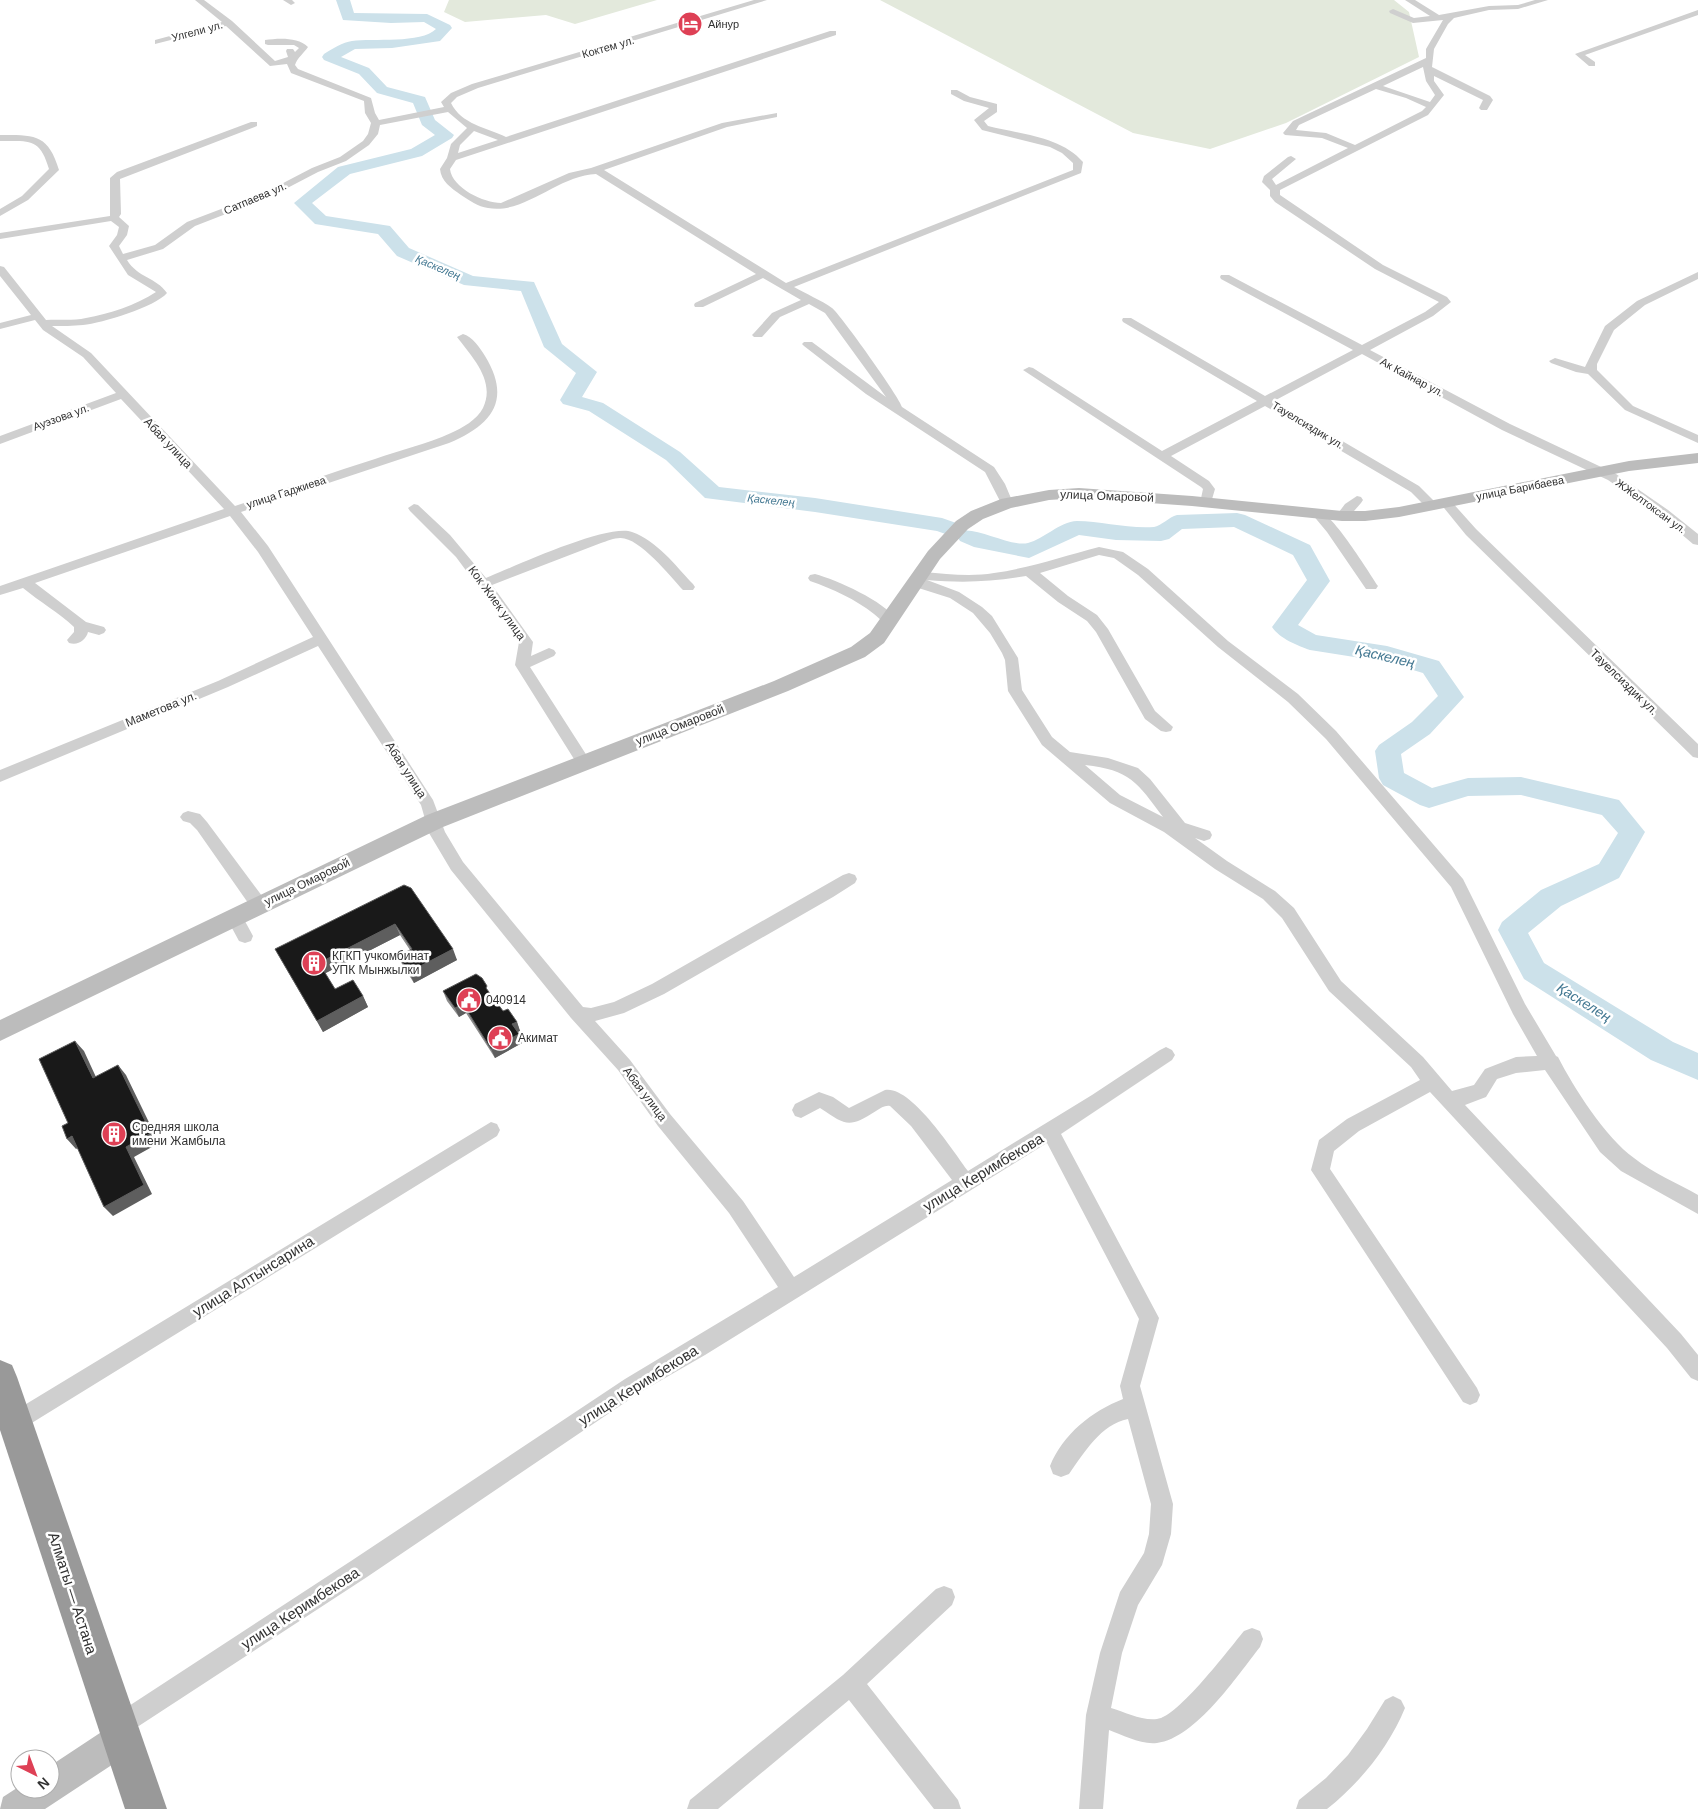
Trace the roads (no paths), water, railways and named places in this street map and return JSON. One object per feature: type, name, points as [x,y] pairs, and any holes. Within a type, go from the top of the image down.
[{"type":"highway","name":"Алматы — Астана","points":[[5,1396],[146,1809]]},
{"type":"street","name":"Улгели ул.","points":[[201,0],[228,23]]},
{"type":"street","name":"Коктем ул.","points":[[449,109],[446,102],[454,95],[475,86],[763,0]]},
{"type":"street","points":[[1409,0],[1438,18]]},
{"type":"street","points":[[1393,11],[1413,21],[1489,8],[1518,7],[1544,0]]},
{"type":"street","points":[[1468,4],[1478,10],[1484,19]]},
{"type":"street","points":[[1592,64],[1578,54],[1698,12]]},
{"type":"street","points":[[1275,189],[1425,113],[1440,95],[1430,81],[1428,65],[1430,49],[1444,23],[1451,16]]},
{"type":"street","points":[[228,23],[248,39],[272,64],[279,64],[293,58],[303,50],[304,46],[290,41],[268,42]]},
{"type":"street","name":"Улгели ул.","points":[[158,42],[228,23]]},
{"type":"street","points":[[1442,29],[1454,26]]},
{"type":"street","points":[[452,158],[833,33]]},
{"type":"street","points":[[248,39],[284,45],[290,50],[293,58],[290,65],[294,71],[310,79],[355,93],[368,100],[370,113],[380,123],[449,109],[473,127],[496,134],[505,140]]},
{"type":"street","points":[[1355,149],[1343,142],[1314,133],[1288,134],[1296,123],[1375,86],[1428,65]]},
{"type":"street","points":[[1428,65],[1436,74],[1483,95],[1488,100],[1484,108]]},
{"type":"street","points":[[1375,86],[1409,96],[1432,106]]},
{"type":"street","points":[[787,286],[1078,171],[1078,162],[1065,151],[1053,145],[985,128],[979,120],[994,110],[994,106],[967,99],[954,92]]},
{"type":"street","points":[[473,127],[456,144],[452,158],[445,169],[447,178],[469,196],[489,206],[504,204],[570,176],[595,170],[725,125],[774,114]]},
{"type":"street","name":"Сатпаева ул.","points":[[121,258],[159,247],[191,224],[269,194],[315,170],[338,162],[366,143],[380,123]]},
{"type":"street","points":[[113,218],[116,214],[115,178],[120,174],[254,124]]},
{"type":"street","points":[[0,138],[28,140],[40,144],[48,152],[54,170],[25,198],[0,213]]},
{"type":"street","points":[[1127,320],[1266,400],[1429,314],[1443,304],[1445,301],[1371,262],[1279,200],[1275,196],[1275,189],[1267,182],[1267,178],[1291,159]]},
{"type":"street","points":[[595,170],[764,274],[810,300],[833,316],[882,383],[895,402],[896,408]]},
{"type":"street","points":[[0,236],[113,218],[121,222],[125,229],[114,246],[128,270],[137,278],[154,285],[162,293],[151,300],[109,316],[84,322],[0,326]]},
{"type":"street","name":"Абая улица","points":[[0,269],[44,323],[87,356],[231,510],[263,549],[428,804],[435,821],[437,833],[457,866],[514,945],[624,1065],[664,1120],[736,1207],[791,1289]]},
{"type":"street","points":[[699,306],[764,274]]},
{"type":"street","points":[[1591,371],[1591,364],[1609,328],[1641,303],[1698,275]]},
{"type":"street","name":"Ак Кайнар ул.","points":[[1224,277],[1527,438],[1602,472]]},
{"type":"street","points":[[1653,284],[1665,290]]},
{"type":"street","points":[[758,335],[776,316],[810,300]]},
{"type":"street","name":"улица Гаджиева","points":[[0,591],[231,510],[423,446],[457,434],[472,426],[489,409],[493,386],[469,342],[463,337]]},
{"type":"street","points":[[808,344],[870,392],[990,470],[999,484],[1007,503]]},
{"type":"street","points":[[1555,361],[1580,370],[1591,371],[1629,408],[1698,439]]},
{"type":"street","points":[[1029,370],[1205,484],[1209,489],[1206,503]]},
{"type":"street","name":"Ауэзова ул.","points":[[5,438],[123,394]]},
{"type":"street","name":"Тауелсиздик ул.","points":[[1162,456],[1266,400],[1439,504],[1478,539],[1698,753]]},
{"type":"street","points":[[0,426],[5,438]]},
{"type":"street","name":"улица Барибаева","points":[[1342,516],[1366,516],[1439,504],[1654,462],[1698,458]]},
{"type":"street","name":"ЖЖелтоксан ул.","points":[[1602,472],[1651,503],[1698,541]]},
{"type":"street","name":"улица Омаровой","points":[[0,1031],[435,821],[813,673],[858,652],[877,638],[916,579],[962,524],[1007,503],[1049,495],[1079,493],[1342,516]]},
{"type":"street","points":[[1342,516],[1349,506],[1357,500]]},
{"type":"street","name":"Кок Жиек улица","points":[[414,508],[443,533],[526,642],[522,665]]},
{"type":"street","points":[[1318,514],[1332,529],[1370,586]]},
{"type":"street","points":[[483,584],[596,540],[619,534],[628,535],[650,547],[688,587]]},
{"type":"street","points":[[916,579],[992,578],[1030,572],[1099,551],[1118,555],[1143,572],[1223,644],[1293,698],[1331,735],[1457,884],[1510,991],[1563,1084],[1606,1146],[1628,1165],[1698,1205]]},
{"type":"street","points":[[1030,572],[1057,594],[1092,618],[1101,629],[1150,715],[1166,727]]},
{"type":"street","points":[[815,578],[837,586],[870,604],[890,620]]},
{"type":"street","points":[[916,579],[964,600],[977,609],[997,630],[1012,661],[1011,682],[1014,691],[1047,741],[1064,757],[1114,799],[1175,829],[1221,865],[1269,895],[1288,913],[1335,986],[1417,1062],[1432,1082],[1674,1341],[1698,1371]]},
{"type":"street","points":[[25,582],[47,601],[61,608],[80,625],[99,630]]},
{"type":"street","points":[[1017,582],[1049,590],[1057,594]]},
{"type":"street","points":[[74,640],[81,634],[80,625]]},
{"type":"street","name":"Маметова ул.","points":[[0,776],[223,684],[321,639]]},
{"type":"street","points":[[549,653],[522,665],[584,762]]},
{"type":"street","points":[[1064,757],[1117,767],[1133,773],[1146,785],[1175,829],[1204,835]]},
{"type":"street","points":[[188,817],[195,818],[202,826],[259,906]]},
{"type":"street","points":[[577,1013],[591,1015],[618,1008],[658,989],[849,879]]},
{"type":"street","points":[[234,917],[245,936]]},
{"type":"street","name":"улица Керимбекова","points":[[60,1778],[119,1733],[359,1569],[624,1392],[965,1182],[1052,1132],[1166,1055]]},
{"type":"street","points":[[1449,1100],[1464,1097],[1480,1090],[1491,1074],[1516,1065],[1552,1062]]},
{"type":"street","points":[[1432,1082],[1353,1125],[1326,1146],[1320,1170],[1470,1395]]},
{"type":"street","points":[[802,1110],[819,1100],[828,1103],[844,1115],[852,1116],[888,1098],[896,1098],[908,1109],[965,1182]]},
{"type":"street","name":"улица Алтынсарина","points":[[5,1396],[491,1130]]},
{"type":"street","points":[[1052,1132],[1149,1318],[1130,1386],[1162,1504],[1160,1534],[1154,1557],[1128,1600],[1111,1653],[1098,1715],[1091,1809]]},
{"type":"street","points":[[1061,1466],[1101,1418],[1123,1408],[1136,1407]]},
{"type":"street","points":[[700,1809],[851,1683],[944,1597]]},
{"type":"street","points":[[1098,1715],[1145,1730],[1159,1731],[1172,1725],[1194,1707],[1252,1638]]},
{"type":"street","points":[[851,1683],[949,1809]]},
{"type":"street","points":[[1308,1809],[1335,1788],[1349,1773],[1382,1728],[1393,1708]]},
{"type":"street","points":[[15,1809],[30,1799]]},
{"type":"waterway","name":"Қаскелең","points":[[343,0],[348,17],[427,18],[445,28],[435,38],[392,44],[352,45],[329,57],[364,71],[382,90],[420,100],[428,122],[446,135],[416,153],[344,170],[302,203],[321,220],[384,230],[403,252],[470,281],[528,286],[554,347],[587,372],[570,400],[596,407],[673,456],[713,493],[815,505],[942,525],[951,529]]},
{"type":"waterway","name":"Қаскелең","points":[[968,536],[982,542],[1029,551],[1076,528],[1116,533],[1161,534],[1177,522],[1237,520],[1302,550],[1319,581],[1284,627],[1310,642],[1387,654],[1431,667],[1452,697],[1421,728],[1388,751],[1392,778],[1429,798],[1468,787],[1521,786],[1610,807],[1632,832],[1609,871],[1551,898],[1512,930],[1534,971],[1662,1051],[1698,1067]]},
{"type":"place","name":"Айнур","points":[[690,24]]},
{"type":"place","name":"КГКП учкомбинат УПК Мынжылки","points":[[314,963]]},
{"type":"place","name":"040914","points":[[469,1000]]},
{"type":"place","name":"Акимат","points":[[500,1038]]},
{"type":"place","name":"Средняя школа имени Жамбыла","points":[[114,1134]]}]
